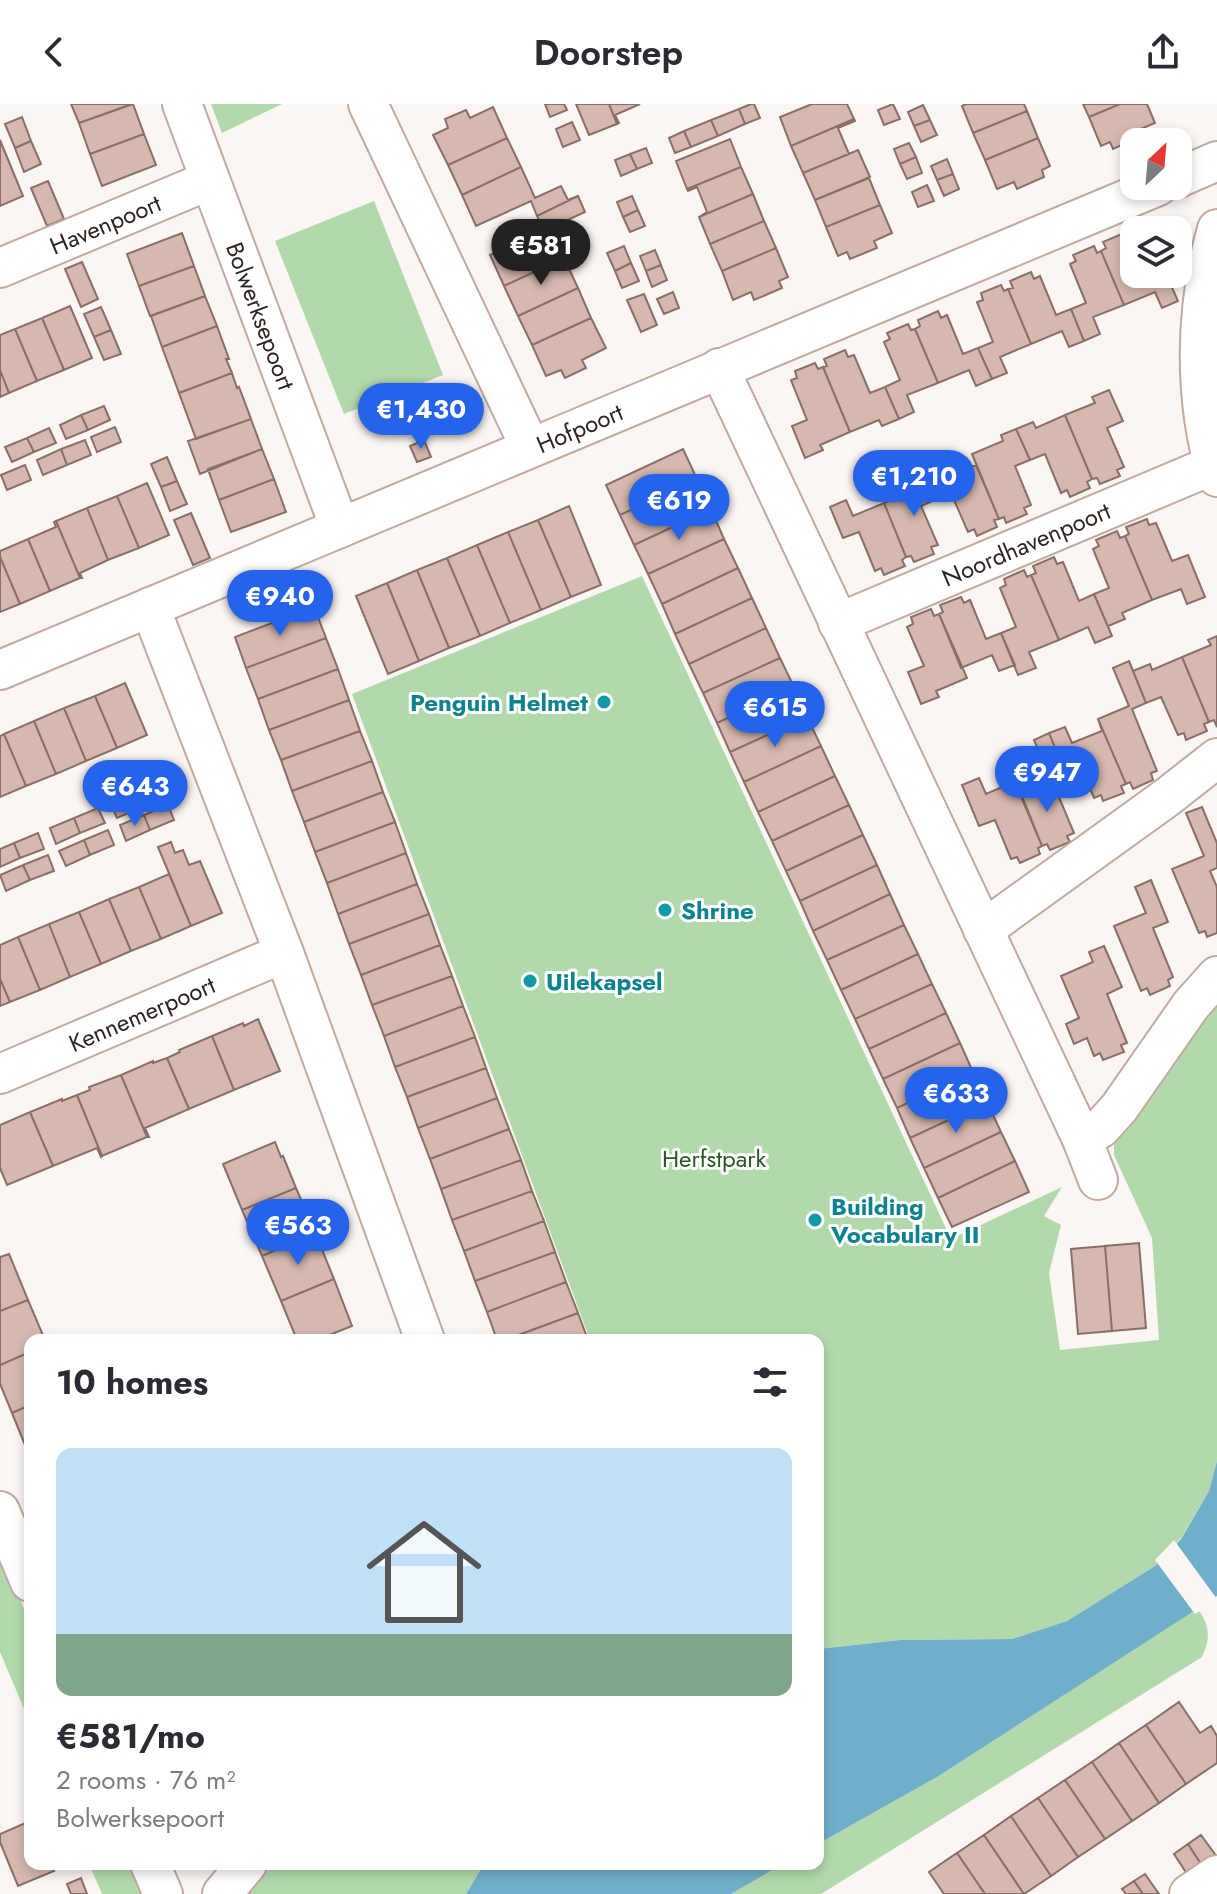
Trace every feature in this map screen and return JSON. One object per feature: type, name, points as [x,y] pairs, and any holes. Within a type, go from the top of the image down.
[{"type":"street","name":"Bolwerksepoort","points":[[182,104],[340,528]]},
{"type":"street","points":[[381,108],[530,447]]},
{"type":"street","points":[[1192,172],[1217,161]]},
{"type":"street","name":"Havenpoort","points":[[0,268],[210,180]]},
{"type":"street","name":"Hofpoort","points":[[0,670],[1124,200]]},
{"type":"street","points":[[1215,471],[1203,402],[1199,354],[1202,297],[1217,229]]},
{"type":"street","points":[[719,368],[1082,1139],[1098,1180]]},
{"type":"street","name":"Noordhavenpoort","points":[[838,623],[1215,471]]},
{"type":"street","points":[[150,607],[284,953],[423,1334]]},
{"type":"street","points":[[983,930],[1217,758]]},
{"type":"street","name":"Kennemerpoort","points":[[0,1074],[284,953]]},
{"type":"street","points":[[1082,1139],[1101,1128],[1119,1108],[1191,1005],[1217,976]]},
{"type":"street","points":[[0,1511],[24,1568]]},
{"type":"street","points":[[153,1870],[163,1894]]},
{"type":"street","points":[[222,1894],[242,1870]]},
{"type":"street","points":[[1189,1894],[1217,1875]]},
{"type":"green space","points":[[211,104],[282,104],[222,133]]},
{"type":"green space","points":[[374,201],[443,375],[344,414],[275,241]]},
{"type":"green space","name":"Herfstpark","points":[[642,576],[951,1239],[1062,1187],[1044,1216],[1061,1225],[1049,1273],[1060,1350],[1159,1340],[1152,1238],[1114,1155],[1114,1145],[1217,993],[1217,1461],[1209,1491],[1181,1538],[1155,1566],[1067,1621],[1012,1639],[900,1640],[824,1648],[824,1334],[588,1334],[352,694]]},
{"type":"green space","points":[[0,1552],[24,1609],[24,1709],[0,1652]]},
{"type":"green space","points":[[1197,1608],[1205,1620],[1208,1632],[1202,1657],[821,1894],[731,1894],[773,1870],[824,1870],[824,1841],[937,1777]]},
{"type":"green space","points":[[92,1870],[134,1870],[144,1894],[102,1894]]},
{"type":"green space","points":[[259,1870],[480,1870],[466,1894],[246,1894]]},
{"type":"water","points":[[1217,1461],[1217,1596],[937,1777],[824,1841],[824,1648],[900,1640],[1012,1639],[1067,1621],[1155,1566],[1181,1539],[1209,1491]]},
{"type":"water","points":[[480,1870],[773,1870],[731,1894],[466,1894]]},
{"type":"pier","points":[[1174,1540],[1217,1599],[1195,1614],[1155,1560]]},
{"type":"building","points":[[71,104],[132,104],[79,123]]},
{"type":"building","points":[[133,104],[144,134],[90,154],[79,123]]},
{"type":"building","points":[[545,104],[564,104],[567,110],[550,117]]},
{"type":"building","points":[[576,104],[609,104],[617,124],[589,135]]},
{"type":"building","points":[[609,104],[640,104],[615,115],[617,124]]},
{"type":"building","points":[[754,104],[760,118],[745,124],[739,109]]},
{"type":"building","points":[[812,104],[847,104],[854,119],[791,146],[780,117]]},
{"type":"building","points":[[893,104],[900,119],[884,125],[878,110]]},
{"type":"building","points":[[1024,104],[1027,111],[973,133],[962,106]]},
{"type":"building","points":[[1083,104],[1120,104],[1089,117]]},
{"type":"building","points":[[1120,104],[1147,104],[1155,123],[1143,128],[1120,128],[1120,146],[1113,149],[1110,142],[1101,146],[1089,117]]},
{"type":"building","points":[[923,105],[930,120],[914,126],[908,112]]},
{"type":"building","points":[[493,107],[507,138],[448,165],[433,135],[448,128],[445,119],[466,110],[470,118]]},
{"type":"building","points":[[739,109],[745,124],[718,136],[711,120]]},
{"type":"building","points":[[1027,111],[1038,138],[985,160],[973,133]]},
{"type":"building","points":[[22,117],[31,141],[15,148],[5,124]]},
{"type":"building","points":[[854,119],[838,128],[849,154],[803,173],[791,146]]},
{"type":"building","points":[[711,120],[718,136],[691,147],[684,131]]},
{"type":"building","points":[[930,120],[937,135],[921,142],[914,126]]},
{"type":"building","points":[[572,122],[580,140],[563,147],[556,129]]},
{"type":"building","points":[[684,131],[691,147],[675,153],[669,138]]},
{"type":"building","points":[[144,134],[156,165],[102,186],[90,154]]},
{"type":"building","points":[[507,138],[521,167],[462,195],[448,165]]},
{"type":"building","points":[[1038,138],[1050,166],[1042,170],[1044,177],[1017,189],[1014,182],[997,189],[985,160]]},
{"type":"building","points":[[730,139],[741,167],[687,189],[676,161]]},
{"type":"building","points":[[0,140],[23,196],[0,206]]},
{"type":"building","points":[[31,141],[41,164],[24,172],[15,148]]},
{"type":"building","points":[[909,143],[916,157],[900,164],[894,149]]},
{"type":"building","points":[[646,148],[652,163],[637,169],[630,154]]},
{"type":"building","points":[[858,150],[870,177],[815,200],[803,173]]},
{"type":"building","points":[[630,154],[637,169],[621,176],[615,160]]},
{"type":"building","points":[[916,157],[922,173],[907,179],[900,164]]},
{"type":"building","points":[[947,159],[953,174],[937,180],[931,166]]},
{"type":"building","points":[[521,167],[535,198],[561,186],[568,200],[578,196],[537,216],[531,201],[476,226],[462,195]]},
{"type":"building","points":[[741,167],[753,194],[699,217],[707,212],[697,187],[687,189]]},
{"type":"building","points":[[953,174],[959,189],[944,196],[937,180]]},
{"type":"building","points":[[869,178],[880,205],[826,227],[815,200]]},
{"type":"building","points":[[48,181],[64,219],[47,226],[31,188]]},
{"type":"building","points":[[927,185],[934,201],[918,207],[912,192]]},
{"type":"building","points":[[753,194],[764,221],[710,244],[699,217]]},
{"type":"building","points":[[578,196],[585,212],[550,228],[564,258],[504,286],[490,255],[544,230],[537,216]]},
{"type":"building","points":[[632,196],[638,210],[623,217],[617,202]]},
{"type":"building","points":[[880,205],[892,233],[874,241],[877,248],[850,259],[847,252],[838,256],[826,227]]},
{"type":"building","points":[[638,210],[645,226],[630,232],[623,217]]},
{"type":"building","points":[[764,221],[776,248],[722,271],[710,244]]},
{"type":"building","points":[[182,233],[194,266],[139,286],[127,254]]},
{"type":"building","points":[[1120,235],[1120,288],[1172,288],[1178,301],[1162,308],[1155,292],[1124,305],[1101,251],[1106,248],[1103,242]]},
{"type":"building","points":[[624,246],[631,263],[615,271],[607,253]]},
{"type":"building","points":[[1094,246],[1097,253],[1101,251],[1124,305],[1093,317],[1100,334],[1084,341],[1071,309],[1086,303],[1070,264],[1076,261],[1073,255]]},
{"type":"building","points":[[776,248],[788,277],[779,281],[782,288],[754,300],[751,292],[733,300],[722,271]]},
{"type":"building","points":[[655,250],[661,265],[646,271],[640,256]]},
{"type":"building","points":[[564,258],[578,288],[518,316],[504,286]]},
{"type":"building","points":[[82,262],[98,299],[81,307],[65,269]]},
{"type":"building","points":[[631,263],[639,281],[622,288],[615,271]]},
{"type":"building","points":[[661,265],[667,280],[652,287],[646,271]]},
{"type":"building","points":[[194,266],[205,296],[150,316],[139,286]]},
{"type":"building","points":[[1031,272],[1034,279],[1040,276],[1056,315],[1071,309],[1084,341],[1069,347],[1062,331],[1031,344],[1008,289],[1013,288],[1010,281]]},
{"type":"building","points":[[1001,285],[1004,291],[1008,289],[1031,344],[1000,357],[1007,373],[992,379],[978,348],[993,342],[977,302],[983,300],[981,293]]},
{"type":"building","points":[[578,288],[591,318],[532,345],[518,316]]},
{"type":"building","points":[[673,292],[679,308],[664,314],[657,299]]},
{"type":"building","points":[[644,294],[657,325],[641,332],[627,300]]},
{"type":"building","points":[[205,296],[217,326],[162,347],[151,316]]},
{"type":"building","points":[[70,306],[92,358],[64,370],[42,318]]},
{"type":"building","points":[[101,307],[111,330],[94,337],[84,314]]},
{"type":"building","points":[[938,311],[941,318],[947,315],[963,354],[978,348],[992,379],[976,386],[969,370],[938,383],[915,329],[920,326],[918,320]]},
{"type":"building","points":[[42,318],[64,370],[37,381],[15,329]]},
{"type":"building","points":[[591,318],[606,348],[582,360],[586,368],[565,378],[561,370],[546,376],[532,345]]},
{"type":"building","points":[[908,324],[911,330],[915,329],[938,383],[907,395],[914,412],[899,419],[885,387],[900,380],[884,342],[890,339],[887,333]]},
{"type":"building","points":[[217,326],[232,373],[179,393],[162,347]]},
{"type":"building","points":[[15,329],[37,381],[9,393],[0,370],[0,335]]},
{"type":"building","points":[[111,330],[121,354],[104,360],[94,337]]},
{"type":"building","points":[[845,350],[848,357],[854,355],[870,393],[885,387],[899,419],[882,426],[879,420],[850,432],[823,367],[827,366],[824,359]]},
{"type":"building","points":[[815,363],[818,369],[823,367],[850,432],[820,445],[823,450],[805,458],[792,426],[807,420],[791,380],[797,378],[795,371]]},
{"type":"building","points":[[0,370],[9,393],[0,397]]},
{"type":"building","points":[[232,373],[251,419],[196,439],[179,393]]},
{"type":"building","points":[[1109,390],[1123,421],[1107,428],[1124,467],[1117,470],[1120,476],[1100,484],[1097,478],[1092,479],[1065,415],[1095,403],[1092,397]]},
{"type":"building","points":[[104,406],[110,420],[88,430],[81,415]]},
{"type":"building","points":[[81,415],[88,430],[66,439],[60,425]]},
{"type":"building","points":[[1065,415],[1092,479],[1087,482],[1090,488],[1070,497],[1067,490],[1061,493],[1045,454],[1030,460],[1016,429],[1033,422],[1036,428]]},
{"type":"building","points":[[251,419],[262,449],[200,474],[188,441]]},
{"type":"building","points":[[115,427],[121,442],[97,452],[91,437]]},
{"type":"building","points":[[49,428],[56,443],[34,452],[27,438]]},
{"type":"building","points":[[1016,429],[1030,460],[1015,466],[1031,505],[1024,508],[1027,514],[1006,523],[1004,517],[999,519],[972,454],[1003,441],[1001,435]]},
{"type":"building","points":[[27,438],[34,452],[12,462],[5,447]]},
{"type":"building","points":[[85,440],[91,455],[67,465],[61,449]]},
{"type":"building","points":[[424,440],[431,457],[417,462],[410,446]]},
{"type":"building","points":[[61,449],[67,465],[43,475],[37,460]]},
{"type":"building","points":[[262,449],[274,479],[219,500],[208,469]]},
{"type":"building","points":[[683,449],[697,479],[620,515],[606,485]]},
{"type":"building","points":[[167,457],[177,481],[161,487],[151,464]]},
{"type":"building","points":[[939,461],[946,477],[976,465],[999,519],[994,520],[997,527],[977,536],[974,529],[968,532],[951,493],[937,499],[923,468]]},
{"type":"building","points":[[25,465],[31,480],[7,490],[1,475]]},
{"type":"building","points":[[923,468],[937,499],[921,506],[938,545],[931,547],[934,554],[914,562],[911,556],[906,557],[884,503],[915,490],[908,474]]},
{"type":"building","points":[[274,479],[286,512],[231,532],[219,500]]},
{"type":"building","points":[[697,479],[711,509],[634,545],[620,515]]},
{"type":"building","points":[[177,481],[187,504],[170,511],[161,487]]},
{"type":"building","points":[[147,483],[169,535],[139,548],[117,496]]},
{"type":"building","points":[[117,496],[139,548],[108,560],[87,508]]},
{"type":"building","points":[[846,500],[853,516],[884,503],[906,557],[902,560],[905,566],[884,575],[881,568],[875,571],[859,532],[843,538],[830,507]]},
{"type":"building","points":[[569,506],[601,585],[571,597],[538,520]]},
{"type":"building","points":[[87,508],[108,560],[80,573],[80,578],[56,521]]},
{"type":"building","points":[[711,509],[724,539],[648,574],[634,545]]},
{"type":"building","points":[[191,513],[210,558],[193,565],[174,520]]},
{"type":"building","points":[[1147,519],[1149,525],[1156,523],[1172,561],[1188,555],[1205,597],[1187,604],[1181,589],[1152,600],[1125,536],[1129,534],[1126,527]]},
{"type":"building","points":[[538,520],[571,597],[541,610],[508,532]]},
{"type":"building","points":[[56,521],[80,578],[50,591],[28,539],[56,527]]},
{"type":"building","points":[[1117,531],[1120,538],[1125,536],[1152,600],[1122,613],[1125,619],[1108,626],[1112,636],[1094,594],[1109,588],[1093,549],[1099,546],[1096,540]]},
{"type":"building","points":[[508,532],[541,610],[510,623],[477,545]]},
{"type":"building","points":[[28,539],[50,591],[20,604],[0,551]]},
{"type":"building","points":[[724,539],[738,568],[662,604],[648,574]]},
{"type":"building","points":[[477,545],[510,623],[480,636],[447,558]]},
{"type":"building","points":[[0,557],[20,604],[0,612]]},
{"type":"building","points":[[1054,557],[1057,564],[1063,562],[1079,601],[1094,594],[1112,636],[1095,643],[1088,627],[1059,640],[1031,575],[1036,573],[1033,566]]},
{"type":"building","points":[[447,558],[480,636],[449,648],[417,570]]},
{"type":"building","points":[[738,568],[752,598],[675,634],[662,604]]},
{"type":"building","points":[[417,570],[449,648],[419,661],[387,583]]},
{"type":"building","points":[[1024,570],[1027,577],[1031,575],[1059,640],[1029,652],[1036,668],[1018,675],[1001,633],[1016,627],[1000,588],[1006,585],[1004,579]]},
{"type":"building","points":[[387,583],[419,661],[388,674],[356,596]]},
{"type":"building","points":[[961,597],[964,603],[970,600],[986,639],[1001,633],[1015,665],[999,671],[992,655],[961,668],[939,614],[943,612],[940,605]]},
{"type":"building","points":[[752,598],[766,628],[689,664],[675,634]]},
{"type":"building","points":[[314,607],[326,638],[246,668],[235,637]]},
{"type":"building","points":[[931,609],[934,616],[939,614],[967,678],[936,691],[939,697],[921,704],[908,672],[924,666],[907,627],[913,624],[911,617]]},
{"type":"building","points":[[766,628],[780,658],[703,693],[689,664]]},
{"type":"building","points":[[1217,636],[1217,727],[1214,720],[1209,722],[1182,657],[1211,645],[1208,640]]},
{"type":"building","points":[[326,638],[338,669],[258,699],[246,668]]},
{"type":"building","points":[[1182,657],[1209,722],[1204,724],[1207,731],[1186,740],[1184,733],[1178,735],[1161,697],[1146,703],[1133,671],[1150,664],[1152,670]]},
{"type":"building","points":[[780,658],[794,687],[717,723],[703,693]]},
{"type":"building","points":[[1129,661],[1146,703],[1132,709],[1157,771],[1151,773],[1153,780],[1133,789],[1130,782],[1126,784],[1098,719],[1129,706],[1113,668]]},
{"type":"building","points":[[338,669],[349,700],[269,730],[258,699]]},
{"type":"building","points":[[125,683],[147,735],[117,748],[95,696]]},
{"type":"building","points":[[794,687],[807,717],[730,752],[717,723]]},
{"type":"building","points":[[95,696],[117,748],[86,761],[64,708]]},
{"type":"building","points":[[349,700],[360,731],[281,760],[269,730]]},
{"type":"building","points":[[64,708],[86,761],[56,774],[34,721]]},
{"type":"building","points":[[807,717],[821,746],[744,782],[730,752]]},
{"type":"building","points":[[1098,719],[1126,784],[1121,786],[1124,793],[1103,801],[1101,795],[1094,798],[1078,759],[1062,765],[1049,733],[1065,727],[1072,743],[1102,731]]},
{"type":"building","points":[[34,721],[56,774],[26,786],[4,734]]},
{"type":"building","points":[[360,731],[372,761],[292,791],[281,760]]},
{"type":"building","points":[[1049,733],[1062,765],[1047,771],[1034,740]]},
{"type":"building","points":[[4,734],[26,786],[0,797],[0,736]]},
{"type":"building","points":[[821,746],[835,776],[758,812],[744,782]]},
{"type":"building","points":[[372,761],[383,792],[304,822],[292,791]]},
{"type":"building","points":[[835,776],[849,805],[772,841],[758,812]]},
{"type":"building","points":[[979,778],[986,794],[1016,781],[1042,846],[1038,848],[1040,854],[1020,863],[1017,857],[1011,859],[995,820],[979,826],[962,785]]},
{"type":"building","points":[[1051,778],[1074,833],[1067,836],[1070,842],[1050,850],[1047,844],[1042,846],[1019,792]]},
{"type":"building","points":[[158,783],[165,798],[140,808],[134,793]]},
{"type":"building","points":[[383,792],[395,822],[315,852],[304,822]]},
{"type":"building","points":[[134,793],[140,808],[117,818],[110,803]]},
{"type":"building","points":[[168,805],[174,820],[150,830],[144,815]]},
{"type":"building","points":[[849,805],[863,835],[786,871],[772,841]]},
{"type":"building","points":[[1202,807],[1217,843],[1217,868],[1210,871],[1217,887],[1217,933],[1207,937],[1205,931],[1199,933],[1172,869],[1204,856],[1186,813]]},
{"type":"building","points":[[98,808],[105,823],[80,833],[74,818]]},
{"type":"building","points":[[144,815],[150,830],[126,841],[120,825]]},
{"type":"building","points":[[74,818],[80,833],[56,844],[50,828]]},
{"type":"building","points":[[395,822],[406,853],[327,883],[315,852]]},
{"type":"building","points":[[108,830],[114,845],[90,855],[84,840]]},
{"type":"building","points":[[38,833],[44,849],[20,858],[14,843]]},
{"type":"building","points":[[863,835],[877,865],[800,901],[786,871]]},
{"type":"building","points":[[84,840],[90,855],[66,866],[59,851]]},
{"type":"building","points":[[171,842],[175,853],[183,850],[189,865],[200,861],[222,913],[191,926],[158,847]]},
{"type":"building","points":[[14,843],[20,858],[0,867],[0,849]]},
{"type":"building","points":[[406,853],[417,884],[338,914],[327,883]]},
{"type":"building","points":[[48,855],[54,871],[30,880],[23,865]]},
{"type":"building","points":[[23,865],[30,880],[6,891],[0,875]]},
{"type":"building","points":[[877,865],[890,894],[813,931],[800,901]]},
{"type":"building","points":[[169,874],[191,926],[161,939],[139,887]]},
{"type":"building","points":[[1151,880],[1168,922],[1153,928],[1173,977],[1168,980],[1170,986],[1150,995],[1147,988],[1141,991],[1114,926],[1146,913],[1135,887]]},
{"type":"building","points":[[417,884],[429,914],[349,944],[338,914]]},
{"type":"building","points":[[139,887],[161,939],[131,951],[109,899]]},
{"type":"building","points":[[890,894],[904,925],[827,960],[813,931]]},
{"type":"building","points":[[109,899],[131,951],[101,964],[79,912]]},
{"type":"building","points":[[79,912],[101,964],[70,977],[49,924]]},
{"type":"building","points":[[429,914],[440,945],[361,975],[349,944]]},
{"type":"building","points":[[49,924],[70,977],[40,990],[18,937]]},
{"type":"building","points":[[904,925],[918,954],[841,990],[827,960]]},
{"type":"building","points":[[18,937],[40,990],[10,1002],[0,979],[0,945]]},
{"type":"building","points":[[440,945],[452,976],[372,1005],[361,975]]},
{"type":"building","points":[[1104,946],[1122,987],[1107,994],[1127,1043],[1121,1045],[1124,1052],[1103,1060],[1100,1053],[1094,1056],[1087,1038],[1074,1044],[1066,1024],[1079,1018],[1061,976],[1093,962],[1089,952]]},
{"type":"building","points":[[918,954],[932,984],[855,1019],[841,990]]},
{"type":"building","points":[[452,976],[463,1006],[384,1036],[372,1005]]},
{"type":"building","points":[[0,979],[10,1002],[0,1006]]},
{"type":"building","points":[[932,984],[946,1013],[869,1049],[855,1019]]},
{"type":"building","points":[[463,1006],[475,1037],[395,1067],[384,1036]]},
{"type":"building","points":[[946,1013],[960,1043],[883,1079],[869,1049]]},
{"type":"building","points":[[258,1019],[280,1071],[234,1090],[212,1036]]},
{"type":"building","points":[[212,1036],[234,1090],[189,1109],[167,1058]]},
{"type":"building","points":[[475,1037],[486,1068],[407,1097],[395,1067]]},
{"type":"building","points":[[960,1043],[973,1072],[897,1108],[883,1079]]},
{"type":"building","points":[[167,1058],[189,1109],[145,1128],[147,1137],[121,1075]]},
{"type":"building","points":[[486,1068],[497,1098],[418,1128],[407,1097]]},
{"type":"building","points":[[973,1072],[987,1102],[910,1138],[897,1108]]},
{"type":"building","points":[[121,1075],[147,1137],[102,1156],[77,1095]]},
{"type":"building","points":[[77,1095],[102,1156],[97,1148],[53,1166],[30,1112]]},
{"type":"building","points":[[497,1098],[509,1129],[430,1159],[418,1128]]},
{"type":"building","points":[[987,1102],[1001,1132],[924,1168],[910,1138]]},
{"type":"building","points":[[30,1112],[53,1166],[7,1185],[0,1168],[0,1125]]},
{"type":"building","points":[[509,1129],[521,1160],[441,1189],[430,1159]]},
{"type":"building","points":[[1001,1132],[1015,1161],[938,1198],[924,1168]]},
{"type":"building","points":[[275,1142],[296,1188],[242,1210],[223,1164]]},
{"type":"building","points":[[521,1160],[532,1191],[452,1220],[441,1189]]},
{"type":"building","points":[[1015,1161],[1029,1192],[952,1227],[938,1198]]},
{"type":"building","points":[[296,1188],[313,1234],[262,1256],[242,1210]]},
{"type":"building","points":[[532,1191],[544,1221],[464,1251],[452,1220]]},
{"type":"building","points":[[544,1221],[555,1252],[475,1281],[464,1251]]},
{"type":"building","points":[[313,1234],[334,1279],[281,1301],[262,1256]]},
{"type":"building","points":[[1139,1243],[1146,1328],[1112,1331],[1105,1246]]},
{"type":"building","points":[[1105,1246],[1112,1331],[1078,1334],[1071,1249]]},
{"type":"building","points":[[555,1252],[566,1282],[487,1312],[475,1281]]},
{"type":"building","points":[[9,1254],[28,1300],[0,1311],[0,1257]]},
{"type":"building","points":[[334,1279],[352,1326],[332,1334],[295,1334],[281,1301]]},
{"type":"building","points":[[566,1282],[578,1313],[521,1334],[495,1334],[487,1312]]},
{"type":"building","points":[[28,1300],[42,1334],[24,1334],[24,1355],[0,1365],[0,1311]]},
{"type":"building","points":[[578,1313],[586,1334],[521,1334]]},
{"type":"building","points":[[24,1355],[24,1408],[12,1413],[0,1384],[0,1365]]},
{"type":"building","points":[[24,1408],[24,1443],[12,1413]]},
{"type":"building","points":[[1179,1702],[1200,1733],[1211,1726],[1217,1736],[1217,1763],[1186,1784],[1146,1725]]},
{"type":"building","points":[[1146,1725],[1186,1784],[1159,1803],[1119,1743]]},
{"type":"building","points":[[1119,1743],[1159,1803],[1132,1821],[1092,1762]]},
{"type":"building","points":[[1092,1762],[1132,1821],[1105,1839],[1065,1780]]},
{"type":"building","points":[[1065,1780],[1105,1839],[1078,1857],[1038,1798]]},
{"type":"building","points":[[1038,1798],[1078,1857],[1051,1876],[1011,1816]]},
{"type":"building","points":[[1011,1816],[1051,1876],[1024,1894],[984,1835]]},
{"type":"building","points":[[24,1824],[24,1870],[54,1871],[18,1886],[0,1842],[0,1834]]},
{"type":"building","points":[[984,1835],[1024,1894],[985,1894],[957,1853]]},
{"type":"building","points":[[1201,1835],[1217,1857],[1203,1867],[1188,1844]]},
{"type":"building","points":[[1188,1844],[1203,1867],[1189,1877],[1174,1854]]},
{"type":"building","points":[[957,1853],[985,1894],[944,1894],[929,1872]]},
{"type":"building","points":[[1145,1874],[1159,1894],[1143,1894],[1134,1881]]},
{"type":"building","points":[[81,1878],[87,1894],[71,1894],[67,1884]]},
{"type":"building","points":[[1134,1881],[1143,1894],[1126,1894],[1122,1889]]},
{"type":"place","name":"Penguin Helmet","points":[[604,702]]},
{"type":"place","name":"Shrine","points":[[665,910]]},
{"type":"place","name":"Uilekapsel","points":[[530,981]]},
{"type":"place","name":"Building Vocabulary II","points":[[815,1220]]}]
